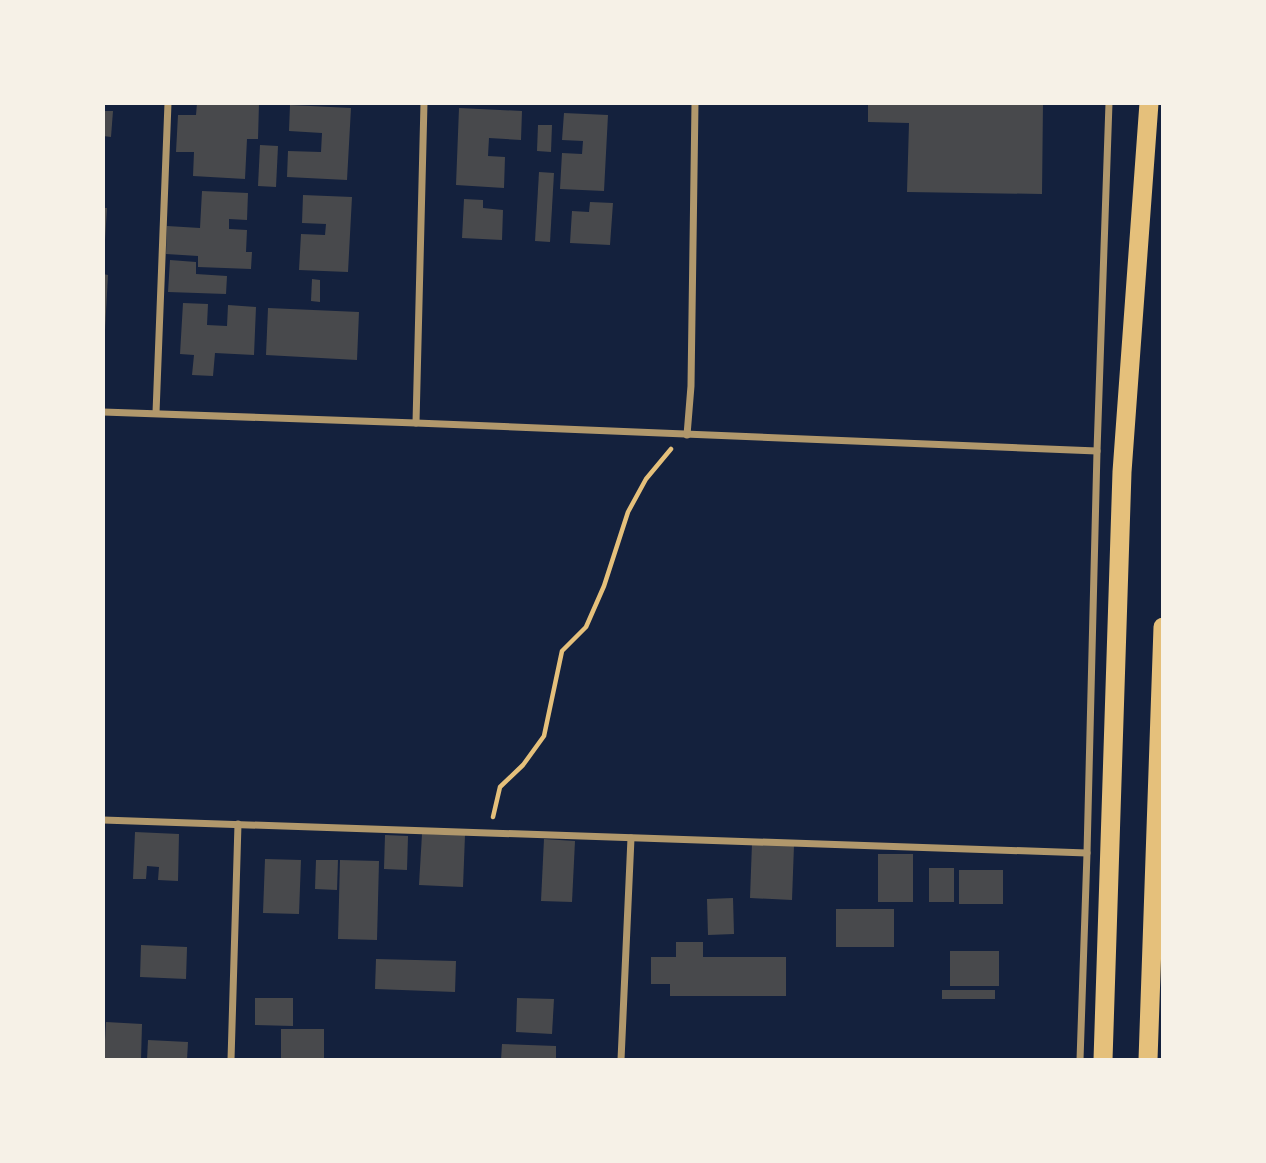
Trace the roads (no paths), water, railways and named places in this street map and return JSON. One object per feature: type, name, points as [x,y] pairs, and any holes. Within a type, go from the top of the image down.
[{"type":"highway","points":[[1103,1060],[1122,472],[1149,103]]},
{"type":"highway","points":[[1148,1060],[1163,627]]},
{"type":"street","points":[[156,413],[168,103]]},
{"type":"street","points":[[416,423],[424,103]]},
{"type":"street","points":[[687,435],[691,386],[695,103]]},
{"type":"street","points":[[1080,1060],[1110,103]]},
{"type":"street","points":[[103,412],[1097,451]]},
{"type":"street","points":[[103,820],[1087,853]]},
{"type":"street","points":[[231,1060],[239,824]]},
{"type":"street","points":[[621,1060],[631,838]]}]
